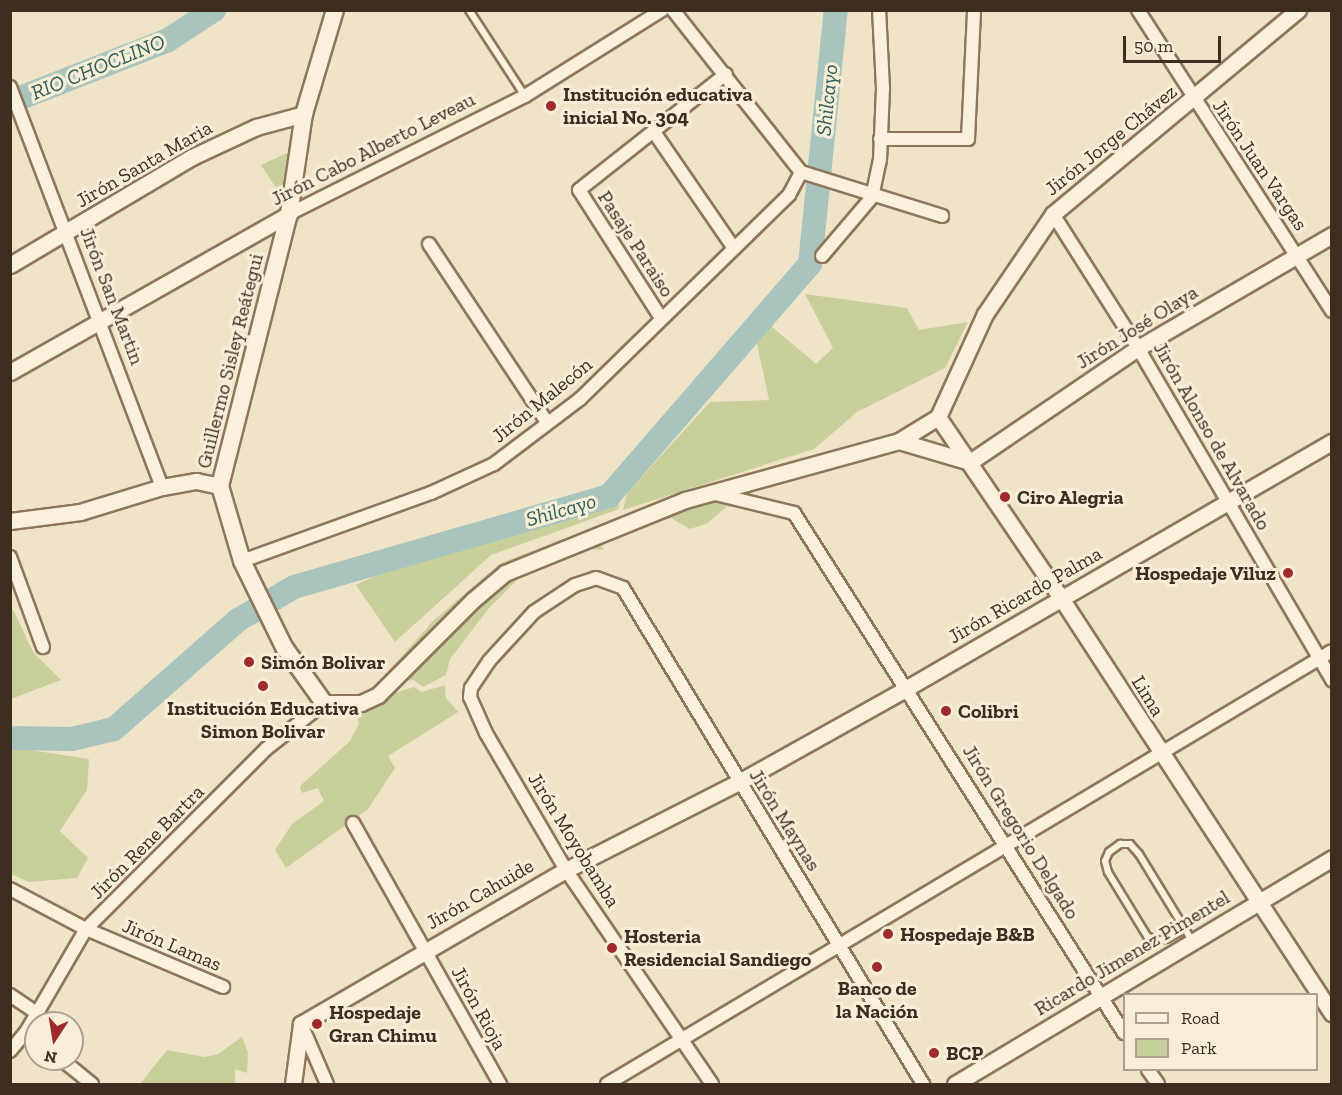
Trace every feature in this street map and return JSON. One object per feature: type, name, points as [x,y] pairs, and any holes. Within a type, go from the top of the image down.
[{"type":"main road","name":"Guillermo Sisley Reátegui","points":[[324,703],[284,647],[242,561],[220,486],[289,214],[304,114],[335,10]]},
{"type":"street","name":"Jirón Cabo Alberto Leveau","points":[[10,372],[289,214],[525,96],[662,10]]},
{"type":"street","points":[[673,10],[726,74],[801,172],[867,195],[942,216]]},
{"type":"street","points":[[822,256],[867,195],[880,139],[879,10]]},
{"type":"street","points":[[880,139],[968,139],[974,10]]},
{"type":"street","name":"Jirón Juan Vargas","points":[[1138,10],[1193,100],[1332,311]]},
{"type":"street","name":"Jirón Jorge Chávez","points":[[938,417],[985,314],[1053,214],[1193,100],[1298,10]]},
{"type":"street","points":[[726,74],[654,132],[732,248]]},
{"type":"street","name":"Jirón San Martin","points":[[10,87],[102,321],[162,486]]},
{"type":"street","name":"Jirón Santa Maria","points":[[10,265],[192,157],[256,128],[304,114]]},
{"type":"street","name":"Pasaje Paraiso","points":[[654,132],[579,190],[661,318]]},
{"type":"street","name":"Jirón Malecón","points":[[242,561],[431,493],[494,464],[580,399],[732,248],[789,195],[801,172]]},
{"type":"street","name":"Jirón Alonso de Alvarado","points":[[1053,214],[1138,348],[1332,680]]},
{"type":"street","name":"Jirón José Olaya","points":[[970,462],[1138,348],[1332,235]]},
{"type":"street","points":[[429,244],[548,422]]},
{"type":"street","points":[[324,703],[361,703],[378,694],[473,600],[505,573],[685,500],[899,441],[938,417]]},
{"type":"street","name":"Lima","points":[[938,417],[1061,598],[1256,904],[1317,993]]},
{"type":"street","points":[[899,441],[970,462]]},
{"type":"street","name":"Jirón Ricardo Palma","points":[[739,782],[907,688],[1332,442]]},
{"type":"street","points":[[10,521],[80,512],[162,486],[196,481],[220,486]]},
{"type":"street","name":"Jirón Gregorio Delgado","points":[[711,493],[794,513],[1123,1030]]},
{"type":"street","points":[[10,557],[43,647]]},
{"type":"street","name":"Jirón Moyobamba","points":[[610,580],[596,578],[576,585],[534,612],[489,661],[471,688],[470,697],[486,733],[566,870],[683,1038],[712,1084]]},
{"type":"street","name":"Jirón Maynas","points":[[610,580],[623,588],[922,1084]]},
{"type":"street","points":[[607,1084],[838,944],[1008,846],[1159,751],[1332,651]]},
{"type":"street","name":"Jirón Rene Bartra","points":[[38,1011],[86,929],[266,749],[324,703]]},
{"type":"street","name":"Jirón Cahuide","points":[[301,1024],[566,870],[739,782]]},
{"type":"street","name":"Jirón Rioja","points":[[353,823],[500,1084]]},
{"type":"street","name":"Ricardo Jimenez Pimentel","points":[[955,1084],[1101,997],[1188,935],[1256,904],[1332,858]]},
{"type":"street","name":"Jirón Lamas","points":[[10,889],[86,929],[223,987]]},
{"type":"street","name":"Lima","points":[[1318,994],[1332,1014]]},
{"type":"street","points":[[10,995],[34,1011]]},
{"type":"street","points":[[293,1084],[301,1024]]},
{"type":"street","points":[[301,1024],[327,1084]]},
{"type":"street","name":"Jirón Rene Bartra","points":[[10,1051],[24,1041]]},
{"type":"street","points":[[76,1071],[92,1084]]},
{"type":"street","points":[[1149,1071],[1158,1084]]},
{"type":"lane","points":[[469,10],[525,96]]},
{"type":"lane","points":[[1120,844],[1130,844],[1139,854],[1188,935],[1156,941],[1147,936],[1108,872],[1105,861],[1108,852],[1120,844]]},
{"type":"green space","points":[[302,146],[288,206],[261,165]]},
{"type":"green space","points":[[805,294],[907,308],[919,330],[968,322],[945,368],[857,412],[814,449],[623,510],[627,493],[710,402],[769,400],[757,344],[770,325],[816,364],[833,348]]},
{"type":"green space","points":[[847,459],[848,466],[769,483],[750,493],[756,500],[743,509],[727,506],[708,523],[690,529],[671,518],[601,537],[603,550],[585,549],[523,574],[489,608],[450,659],[446,675],[423,687],[414,680],[393,682],[378,691],[377,684],[434,620],[501,563],[560,540]]},
{"type":"green space","points":[[618,497],[619,509],[491,555],[395,642],[356,585],[396,566],[546,523]]},
{"type":"green space","points":[[10,603],[33,652],[61,680],[11,699]]},
{"type":"green space","points":[[445,685],[446,698],[458,712],[388,756],[395,768],[368,809],[286,868],[275,850],[292,824],[324,801],[318,788],[302,793],[300,786],[350,741],[359,724],[355,708],[359,696],[371,689],[378,698],[414,687],[422,692]]},
{"type":"green space","points":[[11,747],[89,759],[87,790],[60,831],[88,858],[77,878],[29,882],[11,874]]},
{"type":"green space","points":[[242,1037],[248,1052],[247,1073],[235,1069],[235,1084],[140,1084],[167,1050],[205,1057],[218,1054]]},
{"type":"waterway","name":"RIO CHOCLINO","points":[[10,102],[168,40],[214,10]]},
{"type":"waterway","name":"Shilcayo","points":[[10,738],[72,739],[114,729],[238,620],[294,587],[609,496],[810,264],[836,10]]},
{"type":"place","name":"Institución educativa inicial No. 304","points":[[551,106]]},
{"type":"place","name":"Ciro Alegria","points":[[1005,497]]},
{"type":"place","name":"Hospedaje Viluz","points":[[1288,573]]},
{"type":"place","name":"Simón Bolivar","points":[[249,662]]},
{"type":"place","name":"Institución Educativa Simon Bolivar","points":[[263,686]]},
{"type":"place","name":"Colibri","points":[[946,711]]},
{"type":"place","name":"Hospedaje B&B","points":[[888,934]]},
{"type":"place","name":"Hosteria Residencial Sandiego","points":[[612,948]]},
{"type":"place","name":"Banco de la Nación","points":[[877,967]]},
{"type":"place","name":"Hospedaje Gran Chimu","points":[[317,1024]]},
{"type":"place","name":"BCP","points":[[934,1053]]}]
